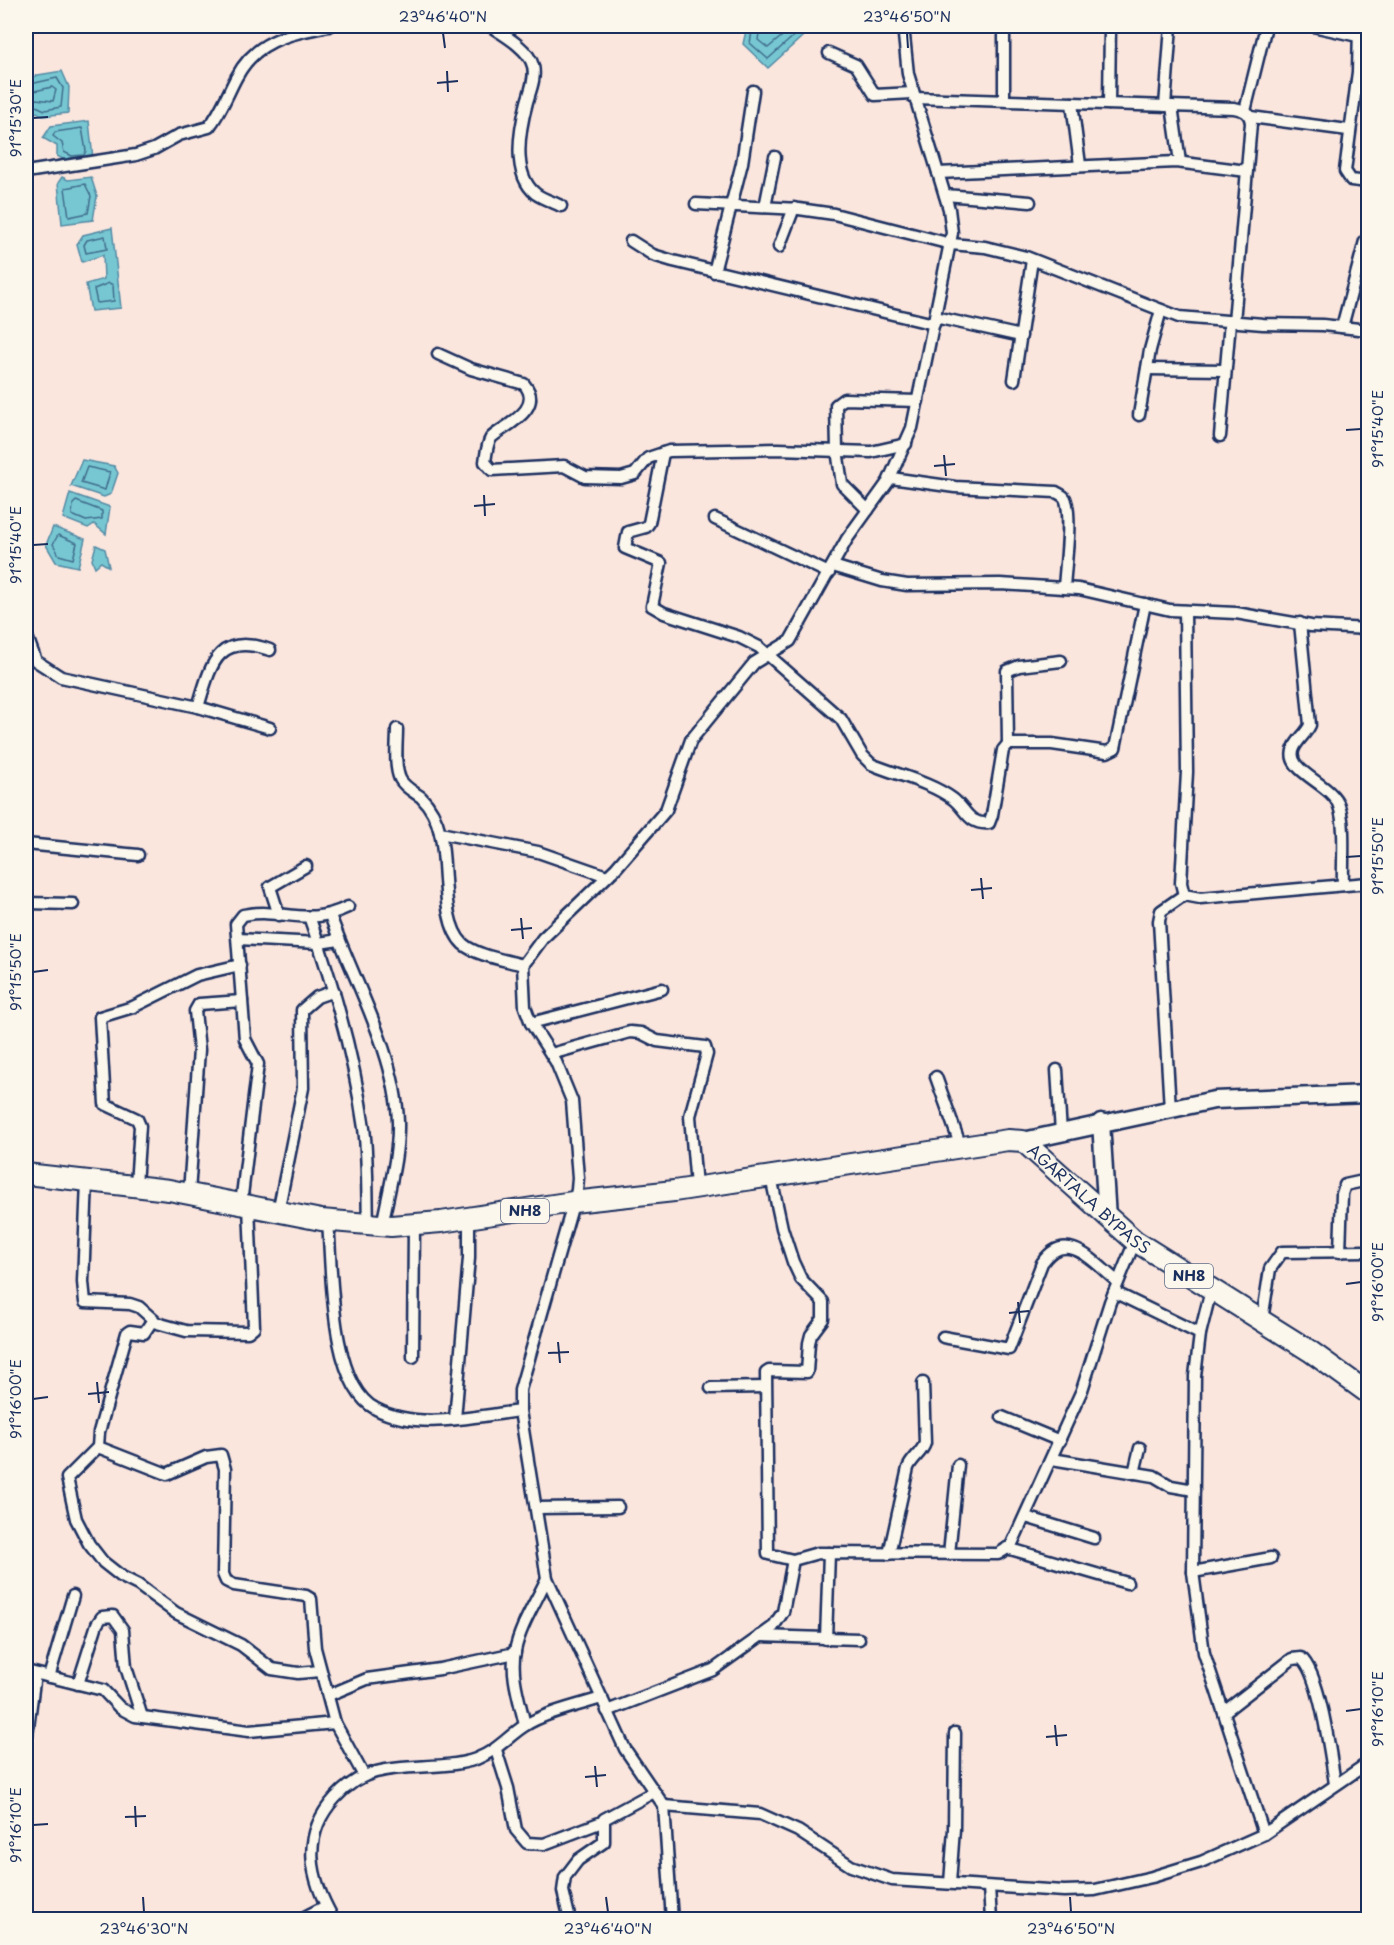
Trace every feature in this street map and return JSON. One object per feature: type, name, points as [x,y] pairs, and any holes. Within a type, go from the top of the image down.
[{"type":"highway","name":"NH8","points":[[26,1174],[136,1185],[189,1193],[328,1221],[375,1226],[414,1226],[573,1202],[625,1198],[1008,1140],[1023,1141]]},
{"type":"highway","name":"AGARTALA BYPASS","points":[[1023,1141],[1135,1241],[1310,1350],[1368,1393]]},
{"type":"main road","points":[[1023,1141],[1101,1122],[1214,1100],[1368,1094]]},
{"type":"main road","points":[[1101,1122],[1107,1218]]},
{"type":"street","points":[[26,172],[136,155],[154,149],[178,135],[209,127],[246,59],[264,44],[285,35],[329,26]]},
{"type":"street","points":[[490,26],[527,55],[533,65],[533,80],[524,115],[520,146],[522,169],[527,184],[536,194],[561,206]]},
{"type":"street","points":[[672,1920],[664,1806],[629,1756],[547,1578],[520,1411],[520,1390],[578,1178],[575,1118],[566,1084],[551,1053],[531,1023],[525,1007],[523,965],[543,938],[641,841],[666,810],[691,740],[746,670],[790,641],[847,539],[891,478],[906,444],[918,401],[951,244],[952,225],[939,174],[913,95],[908,74],[903,26]]},
{"type":"street","points":[[1004,26],[1004,100]]},
{"type":"street","points":[[1109,104],[1110,26]]},
{"type":"street","points":[[1171,26],[1168,106],[1180,162]]},
{"type":"street","points":[[1220,436],[1225,369],[1247,171],[1248,114],[1266,26]]},
{"type":"street","points":[[1313,26],[1358,31],[1357,84],[1348,130],[1347,175],[1350,180],[1368,182]]},
{"type":"street","points":[[829,53],[855,65],[875,95],[1168,106],[1248,114],[1348,130]]},
{"type":"street","points":[[714,272],[744,152],[753,91]]},
{"type":"street","points":[[1072,102],[1080,165]]},
{"type":"street","points":[[765,207],[775,157]]},
{"type":"street","points":[[939,174],[1080,165],[1180,162],[1247,171]]},
{"type":"street","points":[[945,195],[1030,202]]},
{"type":"street","points":[[696,204],[794,208],[834,214],[951,244],[985,248],[1032,260],[1179,317],[1368,330]]},
{"type":"street","points":[[779,247],[794,208]]},
{"type":"street","points":[[1342,327],[1368,237]]},
{"type":"street","points":[[631,241],[653,255],[714,272],[934,321],[1022,336]]},
{"type":"street","points":[[1014,380],[1032,260]]},
{"type":"street","points":[[1139,415],[1161,310]]},
{"type":"street","points":[[438,354],[471,369],[524,384],[528,388],[530,395],[522,416],[491,438],[486,462],[488,468],[492,470],[564,466],[585,477],[630,477],[643,468],[648,458],[663,453],[718,450],[871,452],[906,444]]},
{"type":"street","points":[[1147,369],[1225,369]]},
{"type":"street","points":[[868,510],[842,484],[837,450],[836,405],[839,400],[918,401]]},
{"type":"street","points":[[663,453],[649,523],[646,527],[628,532],[625,539],[626,548],[632,553],[661,563],[652,606],[663,613],[750,641],[841,719],[862,755],[871,764],[954,800],[968,818],[980,824],[989,823],[992,815],[1003,750],[1008,744],[1007,671],[1019,666],[1061,661]]},
{"type":"street","points":[[891,478],[955,487],[1056,492],[1064,496],[1067,510],[1064,588]]},
{"type":"street","points":[[715,519],[831,569],[882,581],[907,585],[1000,584],[1064,588],[1185,611],[1236,613],[1300,623],[1368,629]]},
{"type":"street","points":[[1008,744],[1052,744],[1107,752],[1115,748],[1145,604]]},
{"type":"street","points":[[1184,895],[1181,883],[1187,772],[1185,611]]},
{"type":"street","points":[[1300,623],[1310,725],[1293,750],[1292,760],[1296,767],[1321,783],[1339,806],[1343,885]]},
{"type":"street","points":[[26,634],[36,661],[61,677],[198,707],[270,728]]},
{"type":"street","points":[[198,707],[210,666],[224,650],[250,643],[270,650]]},
{"type":"street","points":[[397,729],[398,774],[402,782],[423,799],[431,810],[440,833],[449,914],[456,933],[463,944],[472,949],[523,965]]},
{"type":"street","points":[[440,833],[538,852],[607,876]]},
{"type":"street","points":[[26,844],[138,855]]},
{"type":"street","points":[[279,915],[270,887],[306,866]]},
{"type":"street","points":[[1170,1109],[1159,921],[1161,911],[1184,895],[1200,898],[1368,883]]},
{"type":"street","points":[[26,903],[73,904]]},
{"type":"street","points":[[87,1181],[83,1282],[86,1302],[130,1304],[138,1307],[152,1321],[167,1327],[204,1332],[252,1330],[254,1327],[245,1205],[258,1064],[245,1039],[236,924],[243,915],[255,913],[310,919],[330,915],[348,907]]},
{"type":"street","points":[[330,915],[375,1031],[397,1096],[398,1126],[375,1226]]},
{"type":"street","points":[[310,919],[334,991],[354,1069],[375,1226]]},
{"type":"street","points":[[238,939],[319,943],[339,940]]},
{"type":"street","points":[[136,1185],[140,1126],[137,1119],[110,1108],[103,1098],[100,1017],[133,1007],[196,975],[240,965]]},
{"type":"street","points":[[531,1023],[663,988]]},
{"type":"street","points":[[278,1212],[303,1088],[302,1010],[317,997],[334,991]]},
{"type":"street","points":[[189,1193],[199,1050],[195,1011],[200,1004],[242,1001]]},
{"type":"street","points":[[551,1053],[630,1032],[641,1033],[657,1041],[705,1047],[707,1053],[690,1116],[696,1186]]},
{"type":"street","points":[[1057,1070],[1061,1133]]},
{"type":"street","points":[[936,1077],[961,1147]]},
{"type":"street","points":[[771,1176],[786,1246],[801,1279],[823,1302],[824,1311],[823,1319],[811,1335],[807,1372],[769,1371],[766,1373],[768,1554],[774,1557],[793,1560],[818,1553],[998,1554],[1007,1548],[1018,1535],[1082,1390],[1116,1287],[1135,1241]]},
{"type":"street","points":[[1340,1252],[1342,1194],[1345,1185],[1368,1180]]},
{"type":"street","points":[[455,1419],[469,1258],[469,1219]]},
{"type":"street","points":[[328,1221],[343,1360],[351,1382],[360,1397],[374,1409],[391,1415],[422,1420],[455,1419],[520,1411]]},
{"type":"street","points":[[413,1357],[414,1226]]},
{"type":"street","points":[[943,1337],[1010,1349],[1042,1263],[1049,1253],[1057,1248],[1068,1246],[1078,1250],[1116,1287],[1200,1334]]},
{"type":"street","points":[[1262,1320],[1270,1269],[1282,1252],[1368,1251]]},
{"type":"street","points":[[1211,1290],[1200,1334],[1195,1376],[1193,1572],[1204,1653],[1264,1834]]},
{"type":"street","points":[[152,1321],[144,1334],[130,1331],[127,1333],[99,1432],[98,1447],[67,1478],[76,1520],[88,1544],[103,1562],[176,1613],[241,1645],[272,1669],[298,1673],[320,1671]]},
{"type":"street","points":[[889,1554],[908,1468],[912,1458],[923,1449],[925,1443],[923,1383]]},
{"type":"street","points":[[711,1388],[765,1387]]},
{"type":"street","points":[[1002,1417],[1060,1441]]},
{"type":"street","points":[[98,1447],[167,1474],[206,1457],[221,1455],[225,1469],[223,1574],[226,1581],[234,1585],[306,1596],[311,1599],[320,1671],[329,1695],[335,1724],[364,1776]]},
{"type":"street","points":[[1134,1473],[1140,1448]]},
{"type":"street","points":[[1052,1459],[1160,1477],[1171,1486],[1194,1490]]},
{"type":"street","points":[[949,1554],[958,1465]]},
{"type":"street","points":[[536,1508],[618,1507]]},
{"type":"street","points":[[1026,1517],[1094,1538]]},
{"type":"street","points":[[1007,1548],[1127,1583]]},
{"type":"street","points":[[826,1639],[829,1553]]},
{"type":"street","points":[[1193,1572],[1271,1558]]},
{"type":"street","points":[[608,1711],[713,1670],[778,1622],[783,1612],[793,1560]]},
{"type":"street","points":[[525,1725],[514,1672],[515,1653],[522,1630],[547,1578]]},
{"type":"street","points":[[49,1677],[73,1596]]},
{"type":"street","points":[[78,1684],[97,1624],[102,1617],[113,1616],[123,1630],[126,1667],[142,1717]]},
{"type":"street","points":[[760,1636],[859,1640]]},
{"type":"street","points":[[329,1695],[367,1680],[440,1669],[515,1653]]},
{"type":"street","points":[[1224,1712],[1292,1659],[1301,1658],[1308,1666],[1322,1710],[1335,1784]]},
{"type":"street","points":[[27,1735],[30,1673],[103,1690],[127,1714],[142,1717],[249,1731],[335,1724]]},
{"type":"street","points":[[334,1920],[313,1875],[311,1860],[316,1826],[328,1806],[341,1791],[364,1776],[390,1769],[463,1762],[496,1750],[525,1725],[602,1698]]},
{"type":"street","points":[[950,1883],[954,1829],[955,1733]]},
{"type":"street","points":[[496,1750],[508,1788],[516,1830],[527,1843],[544,1844],[602,1822],[654,1792]]},
{"type":"street","points":[[664,1806],[760,1814],[798,1831],[851,1866],[892,1880],[1064,1891],[1121,1885],[1201,1862],[1264,1834],[1368,1763]]},
{"type":"street","points":[[570,1920],[562,1891],[565,1877],[578,1860],[604,1842],[602,1822]]},
{"type":"street","points":[[989,1887],[991,1920]]},
{"type":"street","points":[[299,1920],[326,1906]]},
{"type":"shaded area","points":[[1368,82],[1368,169],[1362,167]]},
{"type":"water","points":[[747,26],[814,26],[768,68],[743,44]]},
{"type":"water","points":[[62,71],[69,87],[68,113],[43,116],[37,112],[26,117],[26,80],[38,75]]},
{"type":"water","points":[[89,121],[93,159],[71,163],[57,156],[57,146],[43,138],[51,126]]},
{"type":"water","points":[[62,177],[68,180],[91,177],[97,196],[93,220],[62,224],[58,183]]},
{"type":"water","points":[[112,228],[121,308],[91,311],[86,284],[104,279],[103,255],[82,262],[77,244],[83,235]]},
{"type":"water","points":[[82,460],[114,466],[118,473],[111,494],[104,497],[71,486]]},
{"type":"water","points":[[70,493],[110,507],[106,534],[94,524],[88,528],[63,518]]},
{"type":"water","points":[[53,527],[85,539],[78,567],[56,562],[46,545]]},
{"type":"water","points":[[96,545],[105,549],[109,567],[101,562],[95,567],[92,560]]}]
